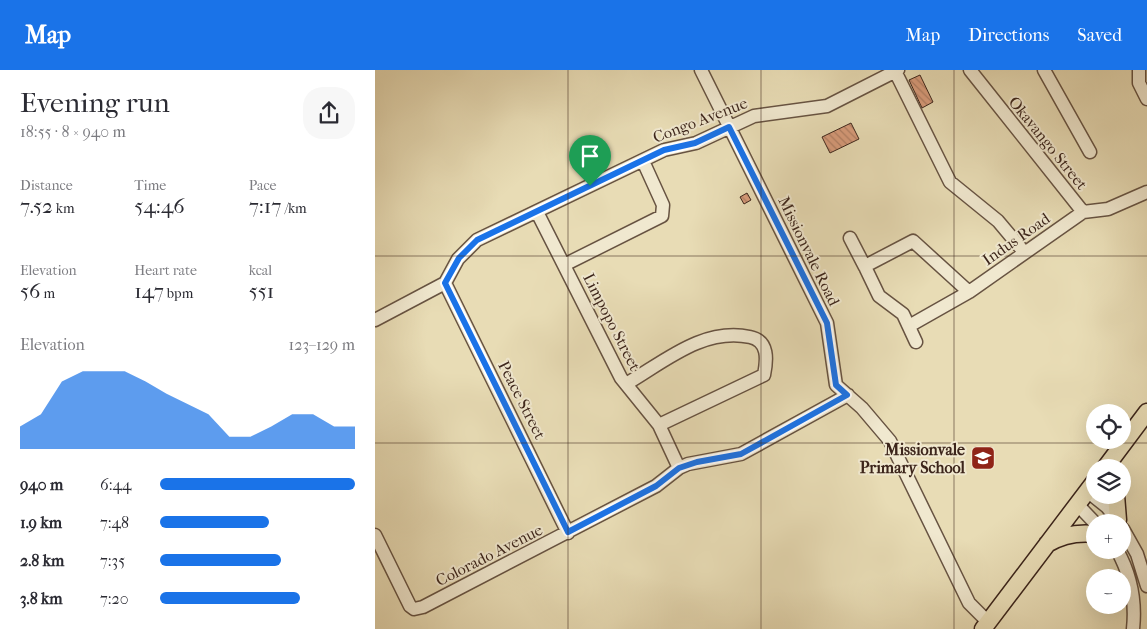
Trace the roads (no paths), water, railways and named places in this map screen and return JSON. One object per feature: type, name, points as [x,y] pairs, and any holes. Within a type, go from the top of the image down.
[{"type":"main road","points":[[1131,433],[1147,412]]},
{"type":"main road","points":[[985,626],[1086,492]]},
{"type":"main road","points":[[1044,547],[1066,535],[1086,533]]},
{"type":"street","name":"Missionvale Road","points":[[701,70],[827,323],[836,385],[876,423],[890,441],[969,603],[985,626]]},
{"type":"street","name":"Okavango Street","points":[[970,70],[1083,212]]},
{"type":"street","points":[[1044,70],[1090,152]]},
{"type":"street","name":"Congo Avenue","points":[[445,283],[459,258],[473,243],[643,161],[671,148],[695,143],[765,113],[827,106],[897,71]]},
{"type":"street","points":[[897,71],[949,182],[998,221],[1024,252]]},
{"type":"street","points":[[1142,73],[1139,84],[1147,99]]},
{"type":"street","points":[[564,265],[662,216],[663,205],[643,161]]},
{"type":"street","name":"Indus Road","points":[[909,326],[969,292],[1083,212],[1108,209],[1147,192]]},
{"type":"street","name":"Limpopo Street","points":[[537,212],[626,384],[659,425],[679,468]]},
{"type":"street","points":[[850,238],[879,296],[903,314],[916,342]]},
{"type":"street","points":[[865,267],[869,263],[913,241],[969,292]]},
{"type":"street","points":[[375,320],[445,283]]},
{"type":"street","name":"Peace Street","points":[[445,283],[568,532]]},
{"type":"street","points":[[626,384],[704,339],[734,335],[755,338],[759,342],[767,358],[764,375],[659,425]]},
{"type":"street","name":"Colorado Avenue","points":[[375,535],[412,608],[423,607],[656,486],[679,468],[697,462],[741,454],[847,395]]},
{"type":"street","points":[[1077,504],[1086,514]]},
{"type":"street","points":[[1105,504],[1112,514]]},
{"type":"street","points":[[1131,543],[1137,554],[1147,586]]},
{"type":"street","points":[[1122,559],[1134,595],[1133,629]]},
{"type":"place","name":"Missionvale Primary School","points":[[983,458]]}]
